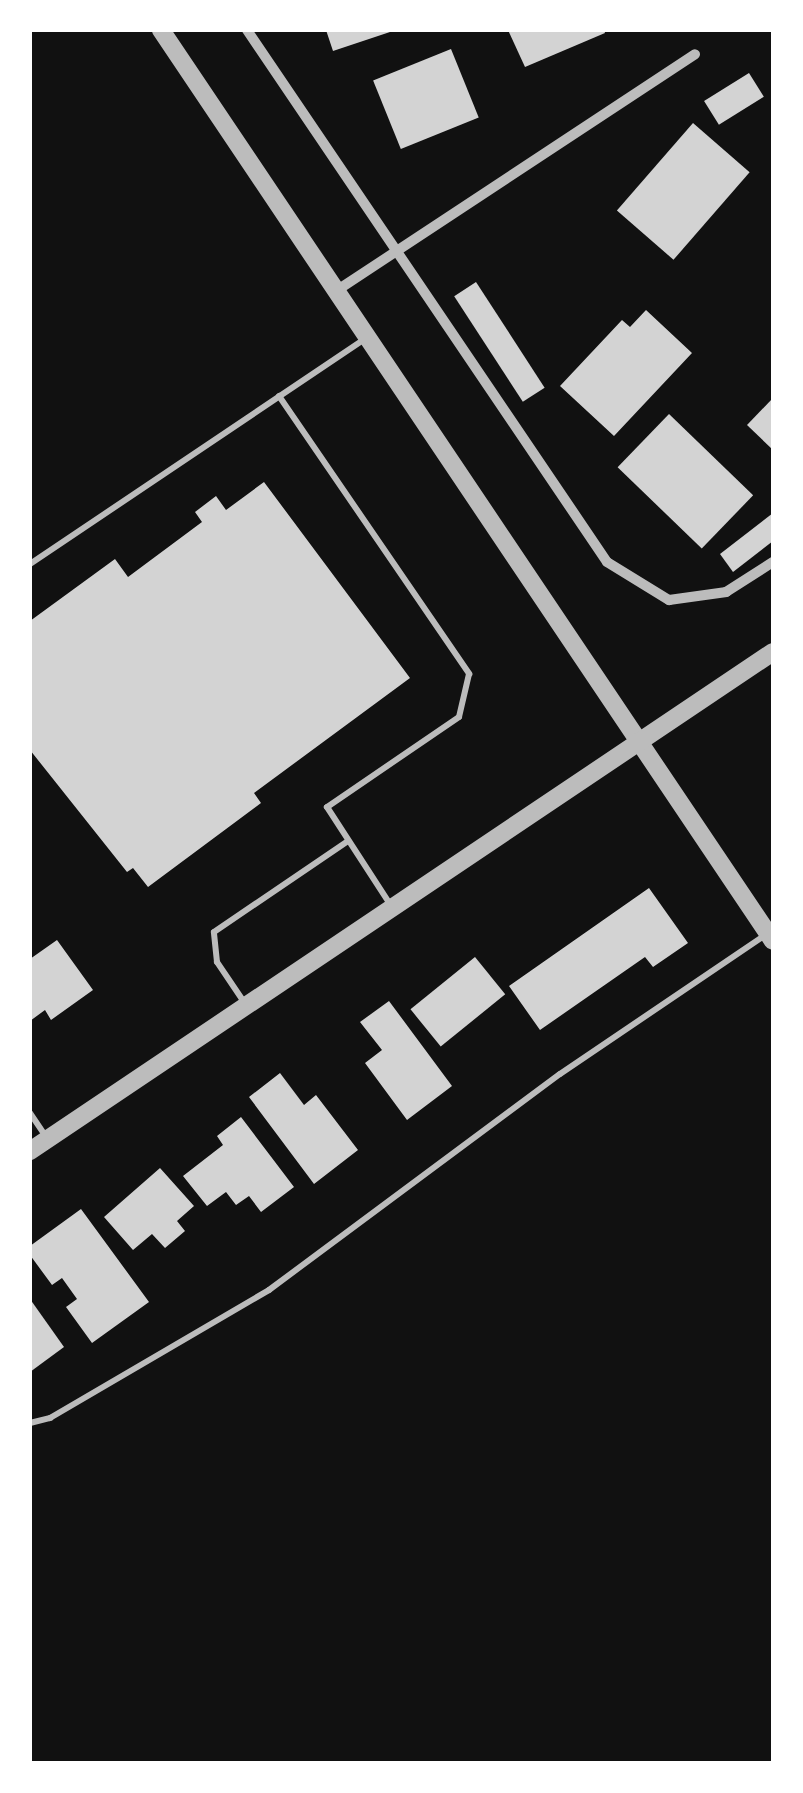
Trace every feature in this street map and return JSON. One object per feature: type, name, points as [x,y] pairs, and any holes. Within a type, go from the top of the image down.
[{"type":"street","points":[[161,30],[770,937]]},
{"type":"street","points":[[247,30],[607,562],[668,600],[726,592],[773,562]]},
{"type":"street","points":[[336,292],[695,54]]},
{"type":"street","points":[[30,1150],[773,652]]},
{"type":"lane","points":[[30,564],[366,337]]},
{"type":"lane","points":[[280,396],[468,674],[459,717],[327,807],[393,908]]},
{"type":"lane","points":[[246,1006],[217,962],[214,932],[348,842]]},
{"type":"lane","points":[[30,1423],[50,1418],[269,1290],[560,1074],[770,937]]},
{"type":"lane","points":[[30,1113],[48,1138]]},
{"type":"building","points":[[326,30],[393,30],[393,31],[333,51]]},
{"type":"building","points":[[508,30],[604,30],[605,33],[525,67]]},
{"type":"building","points":[[451,49],[479,118],[401,149],[373,80]]},
{"type":"building","points":[[749,73],[764,97],[719,125],[704,101]]},
{"type":"building","points":[[693,123],[750,172],[674,260],[617,211]]},
{"type":"building","points":[[476,282],[545,388],[523,402],[454,296]]},
{"type":"building","points":[[646,310],[692,353],[614,436],[560,386],[622,320],[630,327]]},
{"type":"building","points":[[773,398],[773,450],[747,425]]},
{"type":"building","points":[[669,414],[753,495],[702,549],[618,467]]},
{"type":"building","points":[[264,482],[410,678],[254,793],[261,803],[148,887],[133,868],[127,872],[30,750],[30,621],[115,559],[128,577],[202,522],[195,512],[216,496],[226,510]]},
{"type":"building","points":[[773,513],[773,541],[733,572],[720,554]]},
{"type":"building","points":[[649,888],[688,943],[653,967],[645,957],[540,1030],[509,986]]},
{"type":"building","points":[[57,940],[93,990],[51,1020],[45,1010],[30,1021],[30,959]]},
{"type":"building","points":[[475,957],[505,994],[441,1047],[410,1009]]},
{"type":"building","points":[[389,1001],[452,1086],[407,1120],[365,1063],[382,1050],[360,1022]]},
{"type":"building","points":[[280,1073],[304,1105],[316,1095],[358,1150],[314,1184],[249,1097]]},
{"type":"building","points":[[241,1117],[294,1187],[261,1212],[249,1196],[236,1205],[226,1192],[207,1206],[183,1176],[223,1145],[217,1136]]},
{"type":"building","points":[[160,1168],[194,1206],[177,1221],[185,1231],[165,1248],[152,1234],[133,1250],[104,1217]]},
{"type":"building","points":[[81,1209],[149,1302],[92,1343],[66,1307],[77,1299],[62,1278],[52,1285],[30,1255],[30,1246]]},
{"type":"building","points":[[30,1299],[64,1347],[30,1372]]}]
